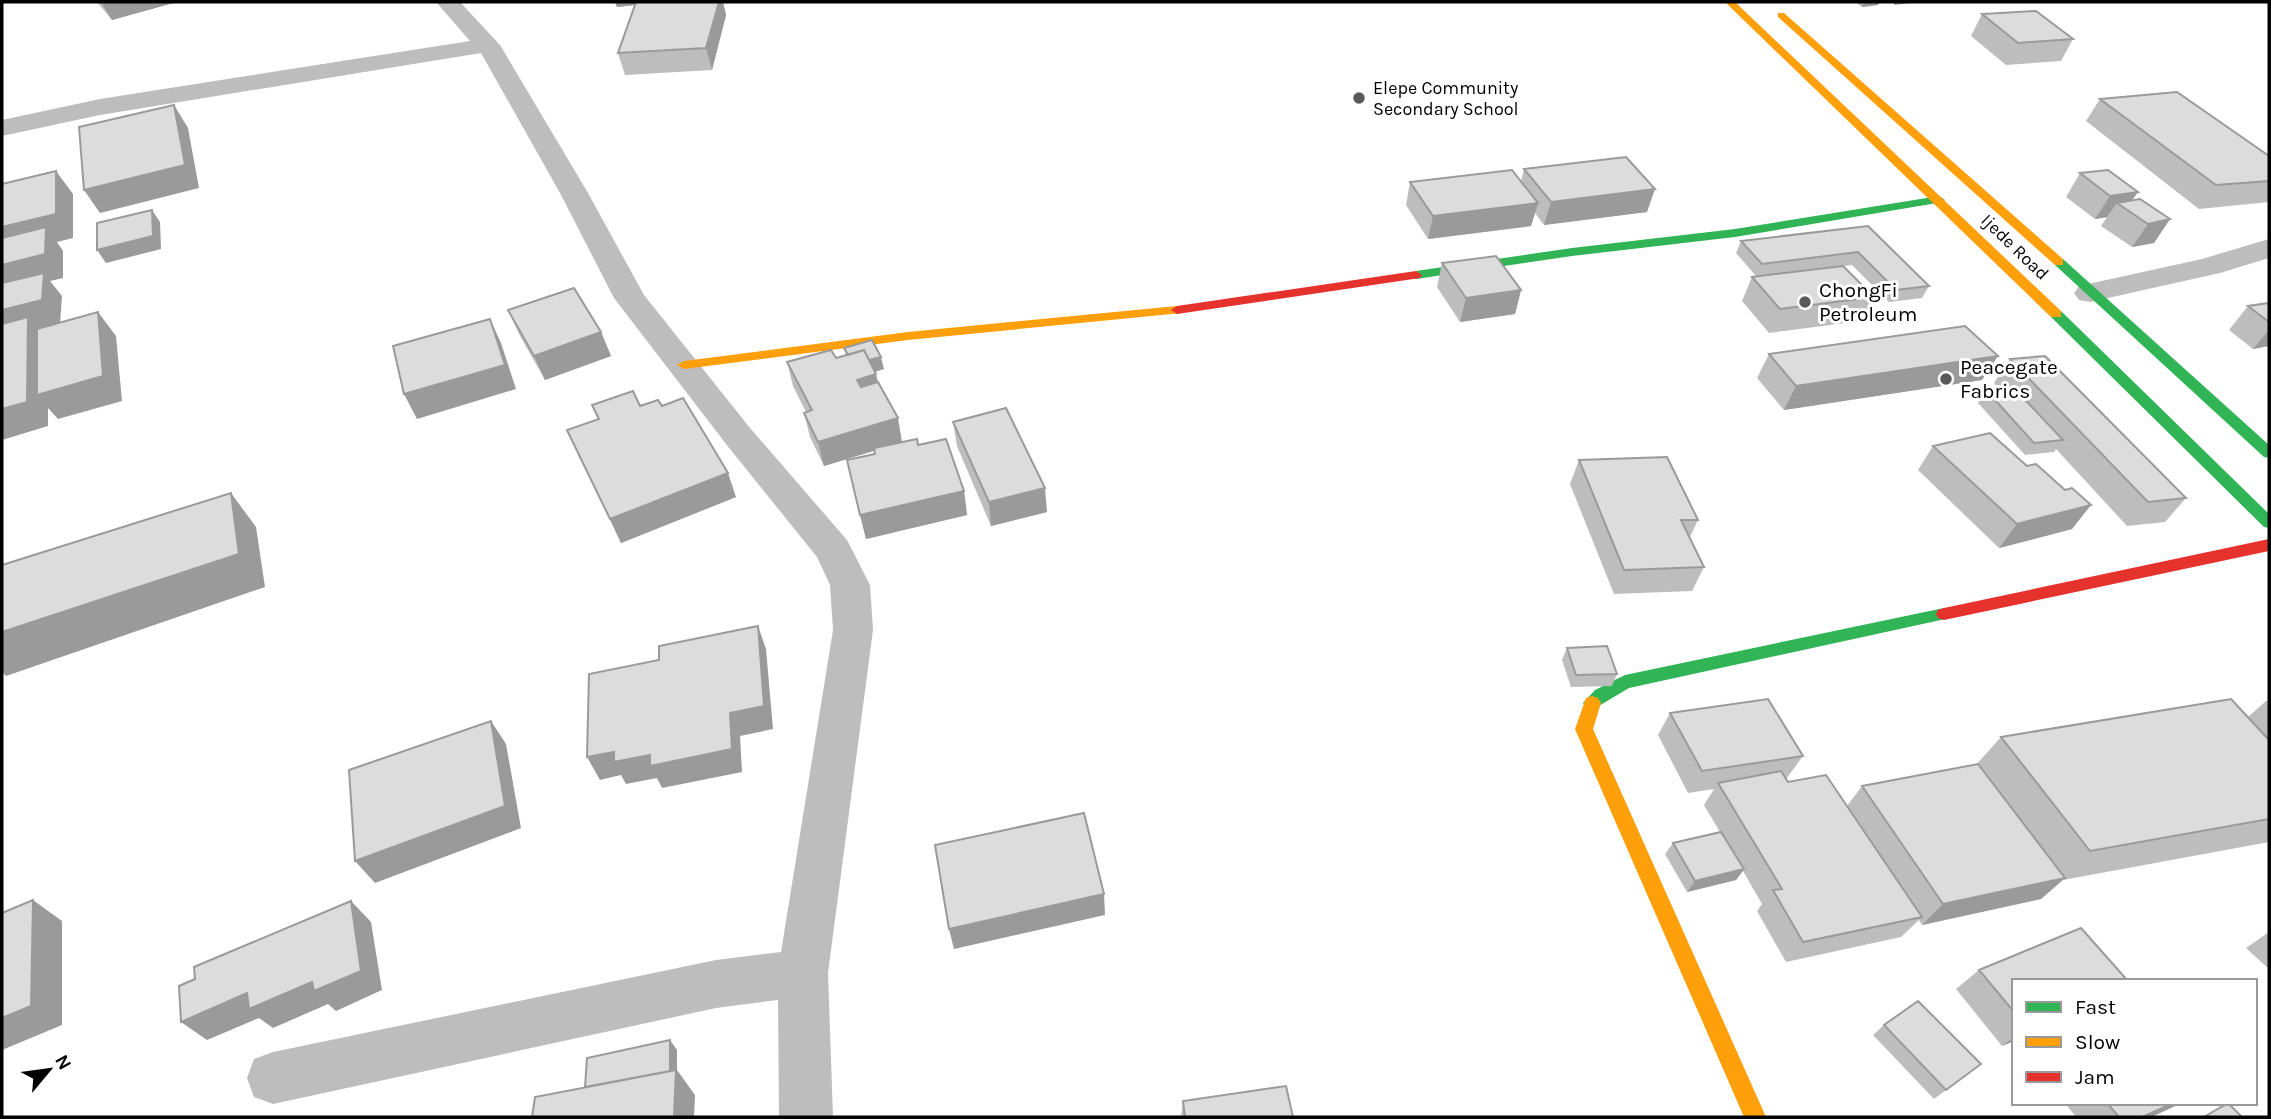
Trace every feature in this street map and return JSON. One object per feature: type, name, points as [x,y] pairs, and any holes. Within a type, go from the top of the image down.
[{"type":"street","points":[[447,2],[488,45],[574,193],[630,298],[738,436],[833,550],[850,585],[853,630],[803,973],[806,1117]]},
{"type":"street","name":"Ijede Road","points":[[1730,2],[1939,200],[2269,523]]},
{"type":"street","name":"Ijede Road","points":[[1765,2],[1993,202],[2269,453]]},
{"type":"street","points":[[2,128],[113,105],[488,45]]},
{"type":"street","points":[[684,365],[896,338],[1119,318],[1226,304],[1572,252],[1735,233],[1939,200]]},
{"type":"street","points":[[2090,293],[2209,267],[2269,247]]},
{"type":"street","points":[[1755,1117],[1584,729],[1588,707],[1603,693],[1625,681],[2269,545]]},
{"type":"street","points":[[272,1078],[716,984],[803,973]]},
{"type":"building","points":[[636,2],[719,2],[706,48],[618,53]]},
{"type":"building","points":[[2036,11],[2073,39],[2018,43],[1982,14]]},
{"type":"building","points":[[2177,92],[2269,156],[2269,181],[2216,185],[2100,99]]},
{"type":"building","points":[[174,105],[185,165],[84,190],[79,127]]},
{"type":"building","points":[[1626,157],[1655,189],[1551,202],[1524,169]]},
{"type":"building","points":[[1512,170],[1538,203],[1433,216],[1410,182]]},
{"type":"building","points":[[2108,170],[2138,192],[2110,196],[2080,173]]},
{"type":"building","points":[[56,171],[56,214],[2,227],[2,184]]},
{"type":"building","points":[[2140,199],[2170,219],[2148,224],[2117,203]]},
{"type":"building","points":[[152,210],[153,236],[97,250],[97,223]]},
{"type":"building","points":[[1868,226],[1929,286],[1896,290],[1858,252],[1762,264],[1741,241]]},
{"type":"building","points":[[46,227],[45,254],[2,265],[2,238]]},
{"type":"building","points":[[1496,256],[1521,290],[1466,298],[1442,263]]},
{"type":"building","points":[[1843,266],[1874,297],[1780,309],[1752,277]]},
{"type":"building","points":[[44,273],[42,300],[2,310],[2,283]]},
{"type":"building","points":[[574,288],[601,332],[534,356],[508,310]]},
{"type":"building","points":[[2269,303],[2269,322],[2248,306]]},
{"type":"building","points":[[98,312],[103,376],[37,395],[37,329]]},
{"type":"building","points":[[28,317],[27,402],[2,409],[2,324]]},
{"type":"building","points":[[490,319],[505,365],[404,394],[393,346]]},
{"type":"building","points":[[1965,326],[1998,356],[1796,386],[1769,354]]},
{"type":"building","points":[[872,340],[881,357],[869,360],[864,350],[848,355],[844,348]]},
{"type":"building","points":[[831,350],[836,358],[864,350],[876,374],[857,380],[861,387],[878,382],[898,418],[818,442],[804,413],[812,410],[787,362]]},
{"type":"building","points":[[2045,356],[2186,498],[2148,502],[2010,359]]},
{"type":"building","points":[[2014,388],[2063,440],[2034,443],[1986,390]]},
{"type":"building","points":[[633,391],[640,406],[658,400],[662,406],[683,398],[728,473],[610,519],[567,430],[599,419],[592,405]]},
{"type":"building","points":[[1006,408],[1045,488],[989,502],[953,422]]},
{"type":"building","points":[[1990,433],[2027,466],[2036,464],[2065,490],[2072,488],[2091,505],[2017,524],[1933,446]]},
{"type":"building","points":[[917,439],[918,445],[946,439],[964,491],[860,515],[847,460],[875,454],[874,448]]},
{"type":"building","points":[[1667,457],[1698,520],[1681,520],[1704,567],[1624,570],[1579,460]]},
{"type":"building","points":[[231,493],[239,554],[2,632],[2,565]]},
{"type":"building","points":[[758,626],[764,706],[730,713],[732,749],[650,766],[650,755],[614,762],[614,752],[587,757],[589,674],[659,660],[659,646]]},
{"type":"building","points":[[1607,646],[1617,674],[1576,675],[1567,648]]},
{"type":"building","points":[[1768,699],[1803,756],[1702,771],[1670,713]]},
{"type":"building","points":[[2231,699],[2269,740],[2269,819],[2090,851],[2001,737]]},
{"type":"building","points":[[491,721],[505,806],[355,861],[349,770]]},
{"type":"building","points":[[1978,764],[2065,878],[1943,904],[1862,786]]},
{"type":"building","points":[[1781,771],[1788,782],[1826,775],[1922,917],[1803,942],[1773,890],[1782,889],[1718,783]]},
{"type":"building","points":[[1084,813],[1104,894],[949,929],[935,845]]},
{"type":"building","points":[[1721,832],[1744,869],[1695,881],[1673,843]]},
{"type":"building","points":[[33,900],[31,1006],[2,1018],[2,913]]},
{"type":"building","points":[[351,901],[361,971],[314,991],[312,982],[249,1009],[247,993],[181,1022],[179,986],[195,979],[194,967]]},
{"type":"building","points":[[2081,928],[2126,979],[2012,979],[2012,1010],[1979,970]]},
{"type":"building","points":[[1918,1001],[1981,1064],[1946,1090],[1884,1025]]},
{"type":"building","points":[[670,1040],[670,1071],[585,1087],[587,1058]]},
{"type":"building","points":[[676,1070],[674,1117],[532,1117],[535,1097]]},
{"type":"building","points":[[1286,1086],[1293,1117],[1185,1117],[1183,1101]]},
{"type":"building","points":[[2109,1105],[2169,1105],[2142,1117],[2119,1117]]},
{"type":"building","points":[[2225,1105],[2230,1105],[2242,1117],[2204,1117]]},
{"type":"traffic: fast","points":[[1416,275],[1572,252],[1735,233],[1939,200]]},
{"type":"traffic: fast","points":[[2059,262],[2269,453]]},
{"type":"traffic: fast","points":[[2056,314],[2269,523]]},
{"type":"traffic: fast","points":[[1592,703],[1625,682],[1944,614]]},
{"type":"traffic: slow","points":[[1730,2],[2056,314]]},
{"type":"traffic: slow","points":[[1781,15],[2059,262]]},
{"type":"traffic: slow","points":[[684,365],[908,336],[1177,310]]},
{"type":"traffic: slow","points":[[1592,703],[1584,729],[1755,1117]]},
{"type":"traffic: jam","points":[[1177,310],[1416,275]]},
{"type":"traffic: jam","points":[[1944,614],[2269,545]]},
{"type":"place","name":"Elepe Community Secondary School","points":[[1359,98]]},
{"type":"place","name":"ChongFi Petroleum","points":[[1805,302]]},
{"type":"place","name":"Peacegate Fabrics","points":[[1946,379]]}]
